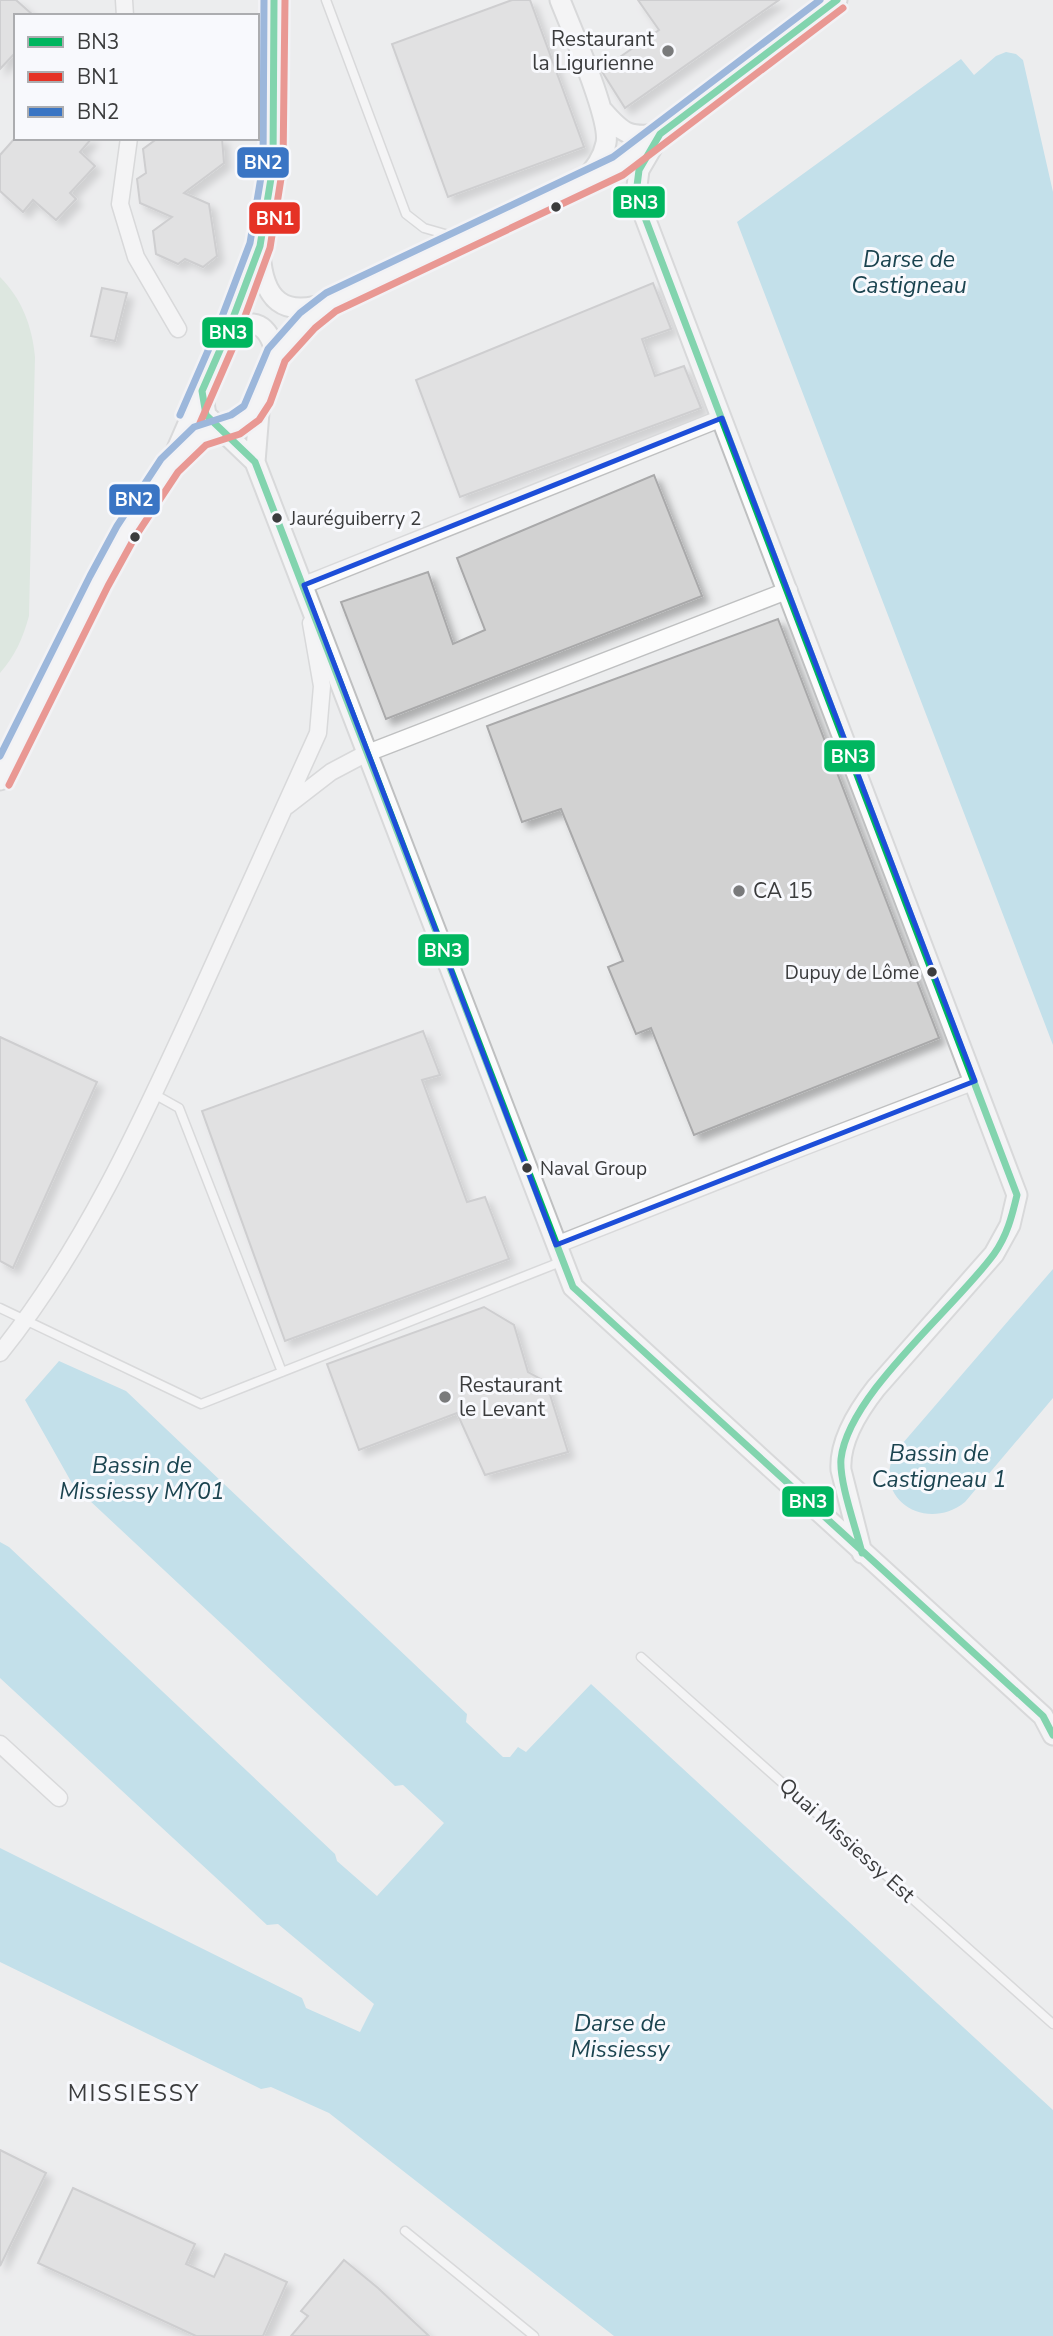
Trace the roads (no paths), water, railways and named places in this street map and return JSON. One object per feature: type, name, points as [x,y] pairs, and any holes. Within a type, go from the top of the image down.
[{"type":"street","points":[[0,780],[99,581],[170,465],[227,334],[260,246],[273,166],[274,0]]},
{"type":"street","points":[[560,0],[789,590],[1017,1195],[1010,1225],[994,1254],[876,1388],[850,1430],[840,1459],[841,1470],[862,1553]]},
{"type":"street","points":[[260,246],[261,268],[267,288],[284,306],[298,310],[330,302],[623,162],[836,0]]},
{"type":"street","points":[[582,183],[601,160],[607,140],[602,111]]},
{"type":"street","points":[[602,111],[621,131],[640,137],[660,134]]},
{"type":"street","points":[[636,194],[639,170],[660,134]]},
{"type":"street","points":[[129,140],[120,204],[136,257],[178,329]]},
{"type":"street","points":[[170,465],[201,436],[236,424],[252,413],[276,355],[308,320],[330,302]]},
{"type":"street","points":[[227,334],[245,324],[257,324],[266,329],[273,339],[276,355]]},
{"type":"street","points":[[202,391],[206,415],[255,462],[573,1287],[1043,1716],[1053,1735]]},
{"type":"street","points":[[255,462],[260,399]]},
{"type":"street","points":[[304,584],[722,418]]},
{"type":"street","points":[[0,1353],[64,1263],[154,1094],[318,733],[322,687],[304,584]]},
{"type":"street","points":[[285,807],[331,772],[368,753],[789,590]]},
{"type":"street","points":[[559,1253],[798,1149],[975,1081]]},
{"type":"street","points":[[0,1744],[59,1798]]},
{"type":"lane","points":[[326,0],[406,214],[424,228],[463,239]]},
{"type":"lane","points":[[154,1094],[179,1108],[282,1372]]},
{"type":"lane","points":[[0,1308],[201,1404],[559,1253]]},
{"type":"lane","name":"Quai Missiessy Est","points":[[641,1657],[1053,2024]]},
{"type":"lane","points":[[405,2231],[534,2336]]},
{"type":"water","name":"Darse de Castigneau","points":[[1006,52],[1016,54],[1023,60],[1053,192],[1053,1045],[737,222],[961,59],[974,75],[996,56]]},
{"type":"water","name":"Bassin de Castigneau 1","points":[[1053,1269],[1053,1398],[965,1502],[949,1511],[934,1514],[919,1512],[906,1506],[896,1496],[890,1483],[890,1468],[896,1451]]},
{"type":"water","name":"Darse de Missiessy","points":[[59,1361],[126,1391],[467,1714],[466,1722],[503,1757],[510,1757],[518,1747],[526,1752],[591,1684],[1053,2110],[1053,2336],[614,2336],[329,2113],[271,2087],[261,2089],[0,1962],[0,1848],[302,1998],[306,2008],[360,2032],[374,2004],[278,1924],[267,1925],[0,1678],[0,1542],[9,1547],[335,1854],[337,1861],[377,1896],[444,1823],[403,1785],[395,1786],[73,1485],[25,1400]]},
{"type":"place","name":"Restaurant la Ligurienne","points":[[668,51]]},
{"type":"place","name":"Jauréguiberry 2","points":[[277,518]]},
{"type":"place","name":"CA 15","points":[[739,891]]},
{"type":"place","name":"Dupuy de Lôme","points":[[932,972]]},
{"type":"place","name":"Naval Group","points":[[527,1168]]},
{"type":"place","name":"Restaurant le Levant","points":[[445,1397]]},
{"type":"district","name":"MISSIESSY","points":[[134,2093]]},
{"type":"water label","name":"Bassin de Missiessy MY01","points":[[142,1478]]}]
